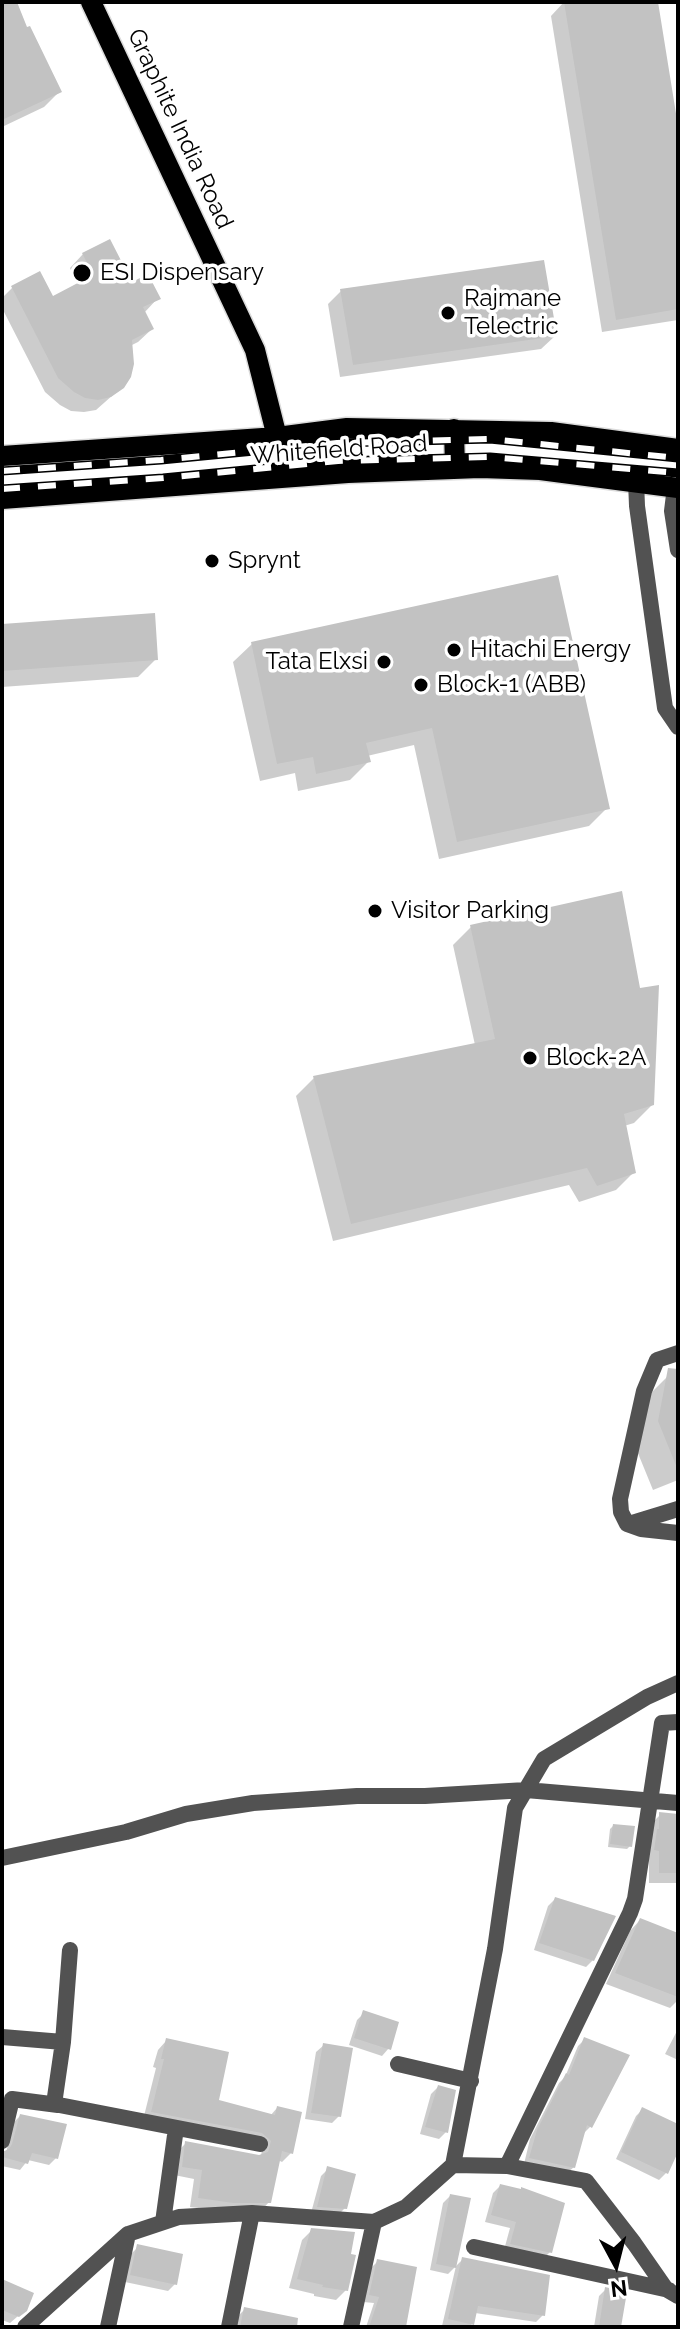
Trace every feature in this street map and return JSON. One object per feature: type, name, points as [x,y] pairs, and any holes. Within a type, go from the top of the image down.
[{"type":"main road","name":"Graphite India Road","points":[[91,2],[255,350],[277,437]]},
{"type":"main road","name":"Whitefield Road","points":[[2,456],[277,437],[347,428],[551,432],[678,449]]},
{"type":"main road","points":[[454,429],[455,469]]},
{"type":"main road","name":"Whitefield Road","points":[[2,499],[333,474],[455,469],[540,470],[676,488]]},
{"type":"street","points":[[636,481],[665,708],[678,727]]},
{"type":"street","points":[[676,488],[672,511],[678,550]]},
{"type":"street","points":[[678,1353],[657,1360],[644,1391],[620,1499],[621,1512],[627,1524],[641,1529],[678,1533]]},
{"type":"street","points":[[627,1524],[678,1509]]},
{"type":"street","points":[[25,2327],[128,2234],[179,2217],[252,2213],[374,2222],[406,2207],[453,2165],[495,1949],[515,1808],[544,1759],[647,1697],[678,1683]]},
{"type":"street","points":[[507,2166],[630,1913],[635,1899],[662,1723],[678,1722]]},
{"type":"street","points":[[2,1858],[126,1832],[186,1814],[253,1803],[526,1790],[678,1803]]},
{"type":"street","points":[[58,2105],[54,2104],[63,2042],[70,1950]]},
{"type":"street","points":[[2,2037],[63,2042]]},
{"type":"street","points":[[398,2064],[471,2081]]},
{"type":"street","points":[[2,2141],[12,2099],[260,2144]]},
{"type":"street","points":[[163,2222],[176,2128]]},
{"type":"street","points":[[453,2165],[507,2166],[586,2181],[674,2293]]},
{"type":"street","points":[[229,2327],[252,2213]]},
{"type":"street","points":[[351,2327],[374,2222]]},
{"type":"street","points":[[108,2327],[128,2234]]},
{"type":"street","points":[[474,2247],[674,2293]]},
{"type":"building","points":[[2,2],[17,2],[62,92],[2,120]]},
{"type":"building","points":[[564,2],[658,2],[678,126],[678,309],[616,320]]},
{"type":"building","points":[[110,239],[132,282],[148,274],[161,299],[143,307],[154,329],[132,340],[134,364],[131,377],[124,388],[111,397],[98,400],[74,392],[58,378],[11,286],[40,271],[53,296],[93,275],[82,253]]},
{"type":"building","name":"Rajmane Telectric","points":[[544,260],[557,336],[353,365],[340,289]]},
{"type":"building","name":"Block-1 (ABB)","points":[[558,575],[610,809],[457,842],[432,728],[366,743],[371,762],[316,774],[313,757],[277,764],[251,642]]},
{"type":"building","points":[[155,613],[158,660],[2,671],[2,624]]},
{"type":"building","name":"Block-2A","points":[[622,891],[640,988],[659,985],[654,1105],[624,1114],[636,1173],[597,1186],[587,1168],[351,1224],[313,1076],[495,1039],[470,925]]},
{"type":"building","points":[[668,1368],[678,1369],[677,1468],[658,1421]]},
{"type":"building","points":[[659,1812],[678,1814],[678,1873],[659,1873],[659,1851],[654,1850]]},
{"type":"building","points":[[613,1824],[635,1826],[632,1847],[610,1844]]},
{"type":"building","points":[[555,1897],[616,1916],[594,1961],[539,1943]]},
{"type":"building","points":[[640,1918],[678,1933],[678,1997],[615,1973]]},
{"type":"building","points":[[363,2010],[399,2022],[391,2050],[354,2038]]},
{"type":"building","points":[[584,2037],[630,2055],[592,2128],[587,2125],[575,2168],[529,2158],[537,2130],[566,2073],[569,2075]]},
{"type":"building","points":[[166,2038],[229,2052],[219,2100],[275,2115],[277,2106],[302,2112],[293,2154],[282,2151],[271,2203],[233,2203],[198,2198],[202,2170],[182,2167],[185,2141],[259,2155],[268,2152],[271,2141],[262,2133],[151,2112]]},
{"type":"building","points":[[323,2043],[353,2048],[341,2117],[311,2113]]},
{"type":"building","points":[[438,2085],[456,2090],[448,2133],[425,2127]]},
{"type":"building","points":[[642,2107],[678,2124],[678,2152],[668,2174],[621,2152]]},
{"type":"building","points":[[20,2114],[67,2124],[58,2159],[32,2153],[28,2164],[2,2157],[2,2152],[12,2144]]},
{"type":"building","points":[[327,2166],[356,2174],[347,2209],[317,2207]]},
{"type":"building","points":[[500,2184],[521,2187],[565,2203],[552,2253],[510,2244],[516,2222],[491,2215]]},
{"type":"building","points":[[450,2194],[471,2198],[456,2268],[436,2264]]},
{"type":"building","points":[[311,2228],[355,2232],[351,2254],[356,2255],[348,2291],[297,2279]]},
{"type":"building","points":[[137,2244],[183,2254],[177,2285],[130,2275]]},
{"type":"building","points":[[462,2257],[550,2275],[545,2316],[478,2306],[474,2325],[448,2319]]},
{"type":"building","points":[[377,2259],[417,2267],[406,2327],[369,2327],[379,2297],[369,2295]]},
{"type":"building","points":[[2,2279],[34,2293],[27,2311],[19,2317],[2,2310]]},
{"type":"building","points":[[605,2287],[627,2292],[621,2327],[599,2327]]},
{"type":"building","points":[[244,2307],[298,2318],[297,2327],[240,2327]]},
{"type":"railway","points":[[2,471],[337,443],[490,439],[678,458]]},
{"type":"railway","points":[[2,489],[163,478],[338,461],[490,457],[678,473]]},
{"type":"place","name":"ESI Dispensary","points":[[82,273]]},
{"type":"place","name":"Rajmane Telectric","points":[[448,313]]},
{"type":"place","name":"Sprynt","points":[[212,561]]},
{"type":"place","name":"Hitachi Energy","points":[[454,650]]},
{"type":"place","name":"Tata Elxsi","points":[[384,662]]},
{"type":"place","name":"Block-1 (ABB)","points":[[421,685]]},
{"type":"place","name":"Visitor Parking","points":[[375,911]]},
{"type":"place","name":"Block-2A","points":[[530,1058]]}]
